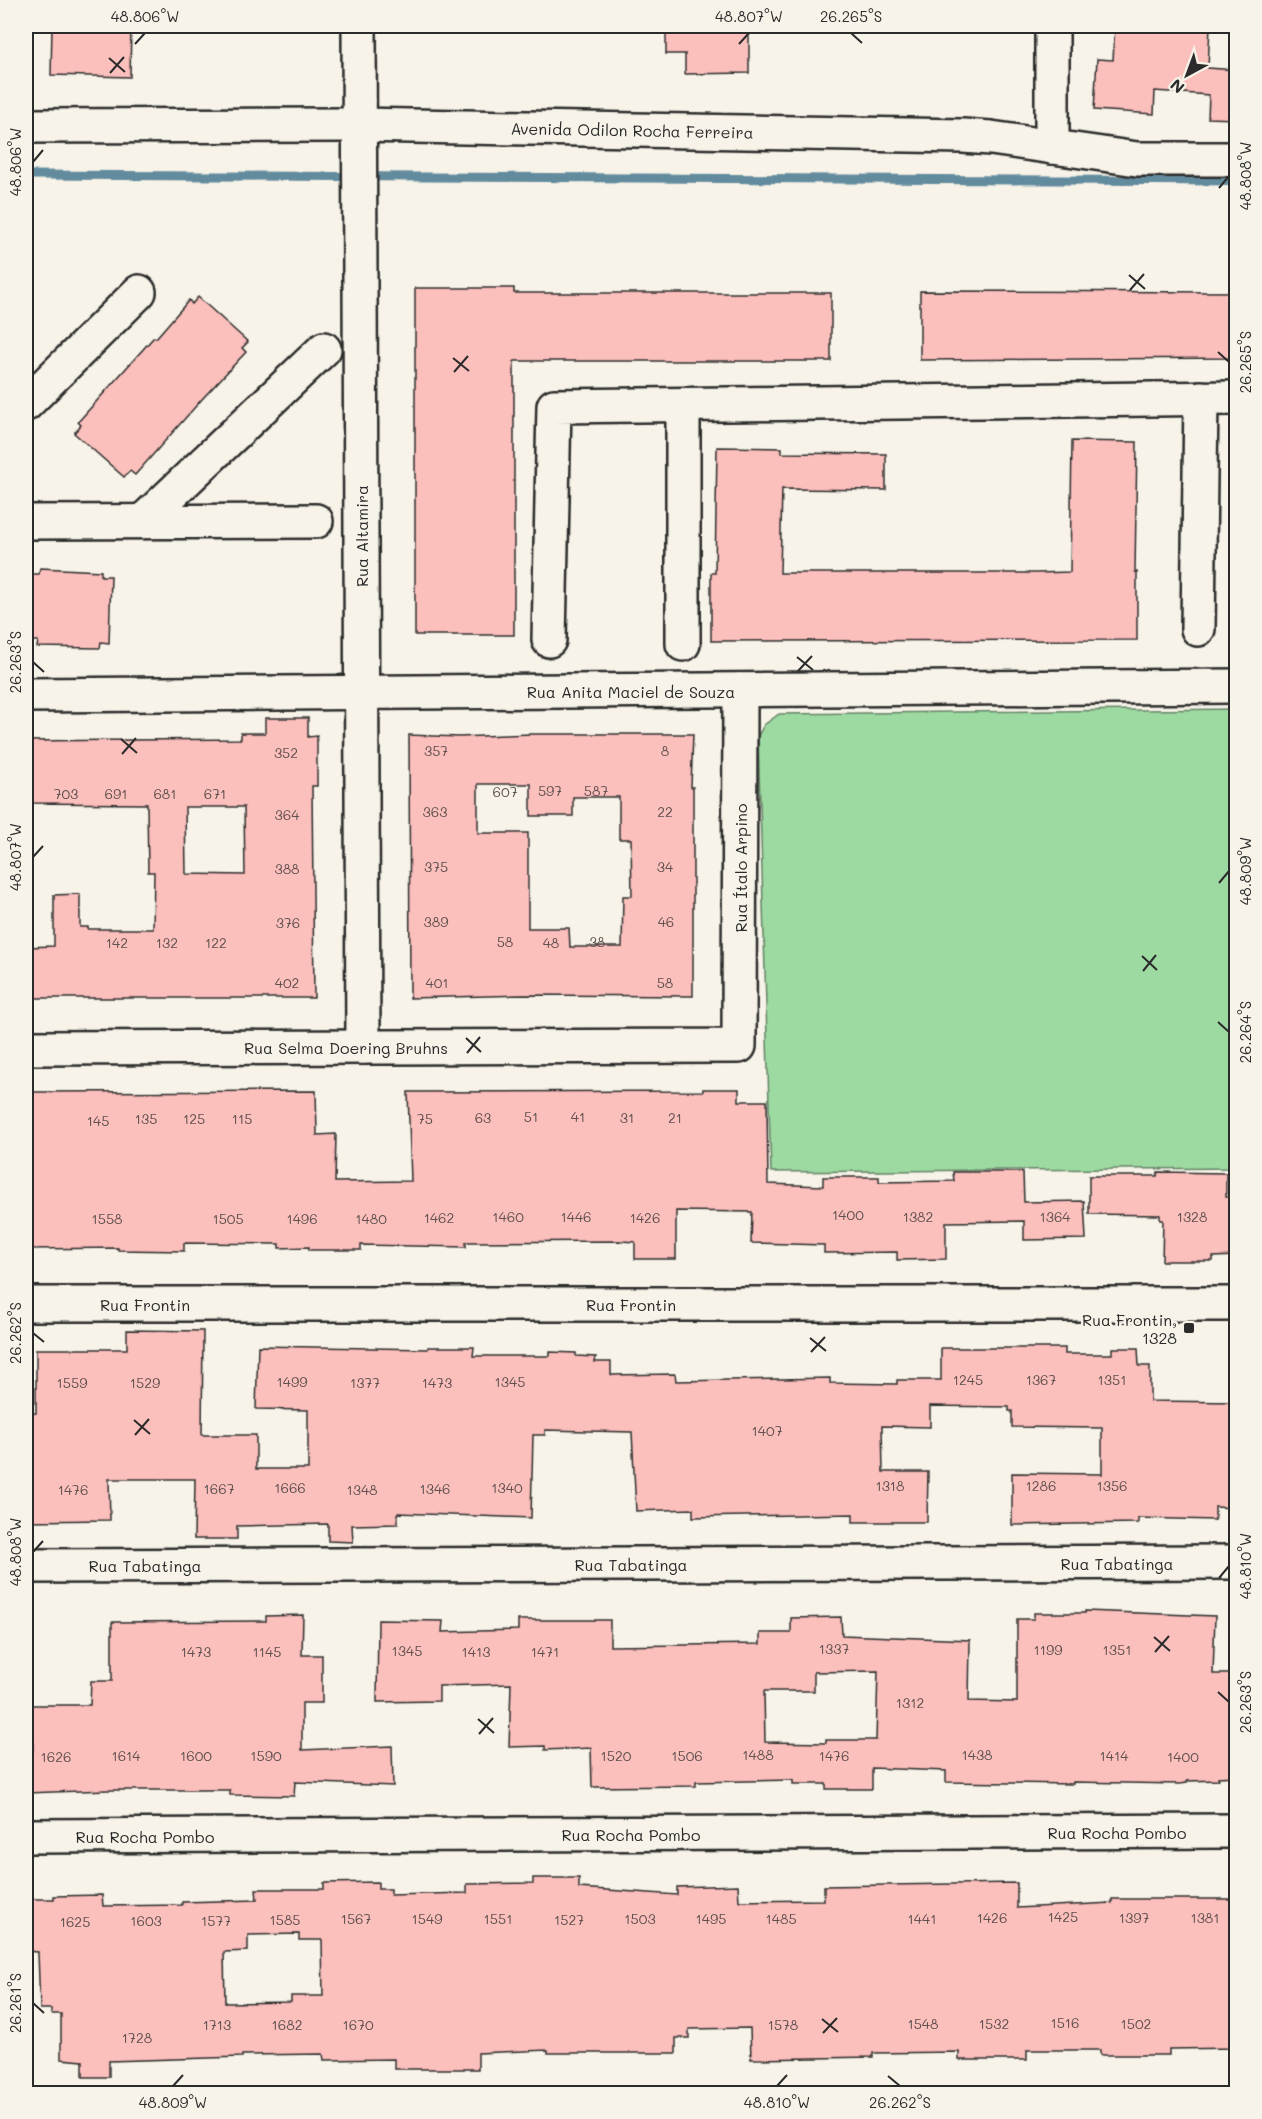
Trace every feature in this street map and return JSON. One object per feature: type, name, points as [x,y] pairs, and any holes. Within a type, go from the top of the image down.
[{"type":"street","name":"Rua Altamira","points":[[359,26],[363,1047]]},
{"type":"street","points":[[1052,26],[1052,147]]},
{"type":"street","name":"Avenida Odilon Rocha Ferreira","points":[[26,126],[359,125],[963,136],[1137,159],[1236,159]]},
{"type":"street","points":[[26,404],[139,292]]},
{"type":"street","points":[[143,521],[324,349]]},
{"type":"street","points":[[1198,629],[1201,398]]},
{"type":"street","points":[[549,640],[554,406],[1236,398]]},
{"type":"street","points":[[683,405],[683,644]]},
{"type":"street","points":[[26,522],[316,521]]},
{"type":"street","name":"Rua Anita Maciel de Souza","points":[[26,695],[1236,686]]},
{"type":"street","name":"Rua Ítalo Arpino","points":[[739,1046],[740,690]]},
{"type":"street","name":"Rua Selma Doering Bruhns","points":[[26,1048],[739,1046]]},
{"type":"street","name":"Rua Frontin","points":[[26,1304],[1236,1304]]},
{"type":"street","name":"Rua Tabatinga","points":[[26,1566],[1236,1562]]},
{"type":"street","name":"Rua Rocha Pombo","points":[[26,1836],[1236,1831]]},
{"type":"green space","points":[[1236,709],[1236,1168],[771,1172],[758,736],[764,725],[779,714]]},
{"type":"building","points":[[52,26],[131,26],[130,77],[51,75]]},
{"type":"building","points":[[666,26],[749,26],[749,73],[685,74],[685,54],[666,54]]},
{"type":"building","points":[[1115,26],[1210,26],[1208,68],[1236,70],[1236,119],[1208,118],[1209,95],[1155,91],[1154,114],[1094,110],[1097,59],[1113,60]]},
{"type":"building","points":[[415,288],[514,288],[514,293],[831,293],[831,361],[514,361],[514,635],[415,635]]},
{"type":"building","points":[[920,291],[1236,292],[1236,358],[920,360]]},
{"type":"building","points":[[198,297],[248,342],[242,348],[246,352],[135,475],[130,471],[124,477],[74,433],[81,425],[78,422],[189,300],[192,304]]},
{"type":"building","points":[[1072,441],[1137,442],[1135,572],[1137,572],[1137,640],[711,641],[711,573],[715,573],[717,447],[782,448],[782,453],[886,454],[886,490],[782,489],[780,573],[1037,573],[1070,572]]},
{"type":"building","points":[[40,568],[101,571],[101,576],[111,576],[109,643],[101,642],[100,648],[37,647],[38,641],[27,641],[29,574],[39,574]]},
{"type":"building","points":[[265,718],[308,718],[308,737],[317,736],[317,786],[312,786],[314,998],[26,998],[26,947],[54,946],[54,895],[80,894],[80,927],[153,929],[154,872],[148,872],[147,804],[26,803],[26,741],[241,739],[241,733],[265,733]],"holes":[[[185,807],[244,807],[245,875],[186,874]]]},
{"type":"building","points":[[531,734],[693,734],[691,787],[693,787],[693,996],[523,995],[410,998],[409,735],[459,737]],"holes":[[[478,784],[531,784],[531,816],[573,816],[573,797],[619,797],[619,839],[631,839],[632,896],[623,896],[622,947],[570,947],[569,928],[528,928],[528,833],[478,833]]]},
{"type":"building","points":[[703,1089],[739,1089],[739,1101],[767,1101],[768,1184],[823,1186],[823,1177],[879,1177],[879,1182],[954,1181],[953,1172],[1023,1172],[1024,1202],[1084,1201],[1086,1239],[1024,1240],[1024,1221],[946,1222],[946,1259],[897,1260],[897,1252],[824,1253],[824,1245],[751,1243],[752,1212],[676,1211],[676,1259],[635,1259],[635,1242],[621,1241],[466,1242],[466,1247],[361,1245],[361,1250],[279,1248],[279,1244],[184,1243],[184,1251],[118,1250],[118,1248],[28,1249],[27,1092],[316,1091],[317,1135],[336,1134],[335,1182],[411,1181],[408,1092],[703,1091]]},
{"type":"building","points":[[1158,1172],[1226,1173],[1226,1197],[1236,1197],[1236,1256],[1213,1257],[1213,1261],[1162,1261],[1163,1220],[1160,1220],[1160,1215],[1089,1214],[1089,1176],[1157,1176]]},
{"type":"building","points":[[127,1330],[203,1331],[202,1435],[256,1435],[256,1469],[308,1469],[308,1410],[256,1409],[258,1346],[428,1349],[428,1347],[474,1347],[473,1356],[550,1356],[550,1352],[576,1353],[576,1356],[596,1357],[595,1362],[611,1362],[611,1375],[675,1374],[676,1381],[830,1378],[830,1383],[897,1384],[897,1380],[941,1380],[941,1348],[1065,1348],[1065,1354],[1112,1354],[1112,1348],[1138,1348],[1139,1366],[1150,1366],[1150,1401],[1236,1402],[1236,1508],[1215,1507],[1215,1520],[1138,1518],[1138,1523],[1012,1525],[1012,1473],[1102,1474],[1102,1428],[1012,1427],[1012,1411],[1009,1411],[1009,1407],[930,1406],[930,1427],[882,1426],[883,1472],[928,1472],[927,1522],[853,1522],[853,1514],[693,1517],[693,1509],[636,1511],[632,1432],[545,1430],[545,1435],[533,1435],[531,1518],[398,1513],[398,1524],[352,1525],[353,1542],[328,1541],[328,1524],[237,1526],[237,1539],[194,1539],[195,1479],[109,1479],[110,1520],[26,1521],[26,1413],[36,1413],[36,1349],[127,1349]]},
{"type":"building","points":[[1085,1611],[1215,1616],[1213,1674],[1236,1674],[1236,1776],[1218,1777],[1219,1780],[1187,1781],[1187,1783],[1180,1784],[946,1782],[946,1771],[872,1768],[872,1789],[826,1789],[826,1784],[793,1784],[793,1780],[696,1782],[696,1786],[592,1787],[591,1748],[545,1750],[545,1746],[509,1747],[511,1684],[439,1686],[439,1701],[377,1702],[378,1620],[443,1621],[442,1632],[518,1630],[518,1620],[610,1620],[610,1646],[760,1644],[760,1633],[791,1633],[791,1618],[841,1617],[842,1635],[970,1640],[969,1701],[1017,1702],[1017,1619],[1034,1619],[1034,1613],[1085,1613]],"holes":[[[878,1671],[876,1740],[826,1740],[826,1743],[765,1742],[764,1691],[814,1691],[814,1672]]]},
{"type":"building","points":[[303,1615],[302,1655],[322,1655],[322,1703],[302,1703],[302,1750],[392,1746],[393,1786],[295,1782],[294,1796],[230,1795],[230,1790],[26,1793],[26,1752],[33,1751],[31,1705],[90,1705],[91,1681],[112,1681],[112,1622],[266,1621],[266,1616]]},
{"type":"building","points":[[533,1878],[579,1878],[579,1888],[677,1895],[677,1887],[738,1885],[739,1901],[824,1900],[824,1886],[1017,1883],[1017,1908],[1112,1903],[1112,1899],[1236,1899],[1236,2048],[1169,2049],[1169,2055],[1100,2055],[1100,2050],[1027,2050],[1027,2060],[959,2060],[959,2052],[873,2053],[873,2057],[751,2059],[750,2028],[689,2029],[689,2038],[676,2038],[676,2053],[548,2053],[548,2050],[478,2053],[478,2069],[394,2069],[394,2059],[324,2060],[323,2054],[242,2055],[242,2057],[109,2061],[109,2077],[83,2077],[83,2061],[61,2059],[61,2014],[51,2014],[51,2009],[40,2009],[38,1952],[26,1951],[26,1899],[102,1895],[103,1906],[182,1905],[182,1902],[257,1900],[256,1889],[324,1889],[324,1883],[378,1882],[378,1889],[391,1889],[391,1895],[467,1893],[467,1884],[533,1883]],"holes":[[[299,1934],[299,1940],[322,1940],[323,1996],[291,1996],[291,2002],[225,2003],[224,1952],[248,1951],[248,1935]]]},
{"type":"waterway","points":[[26,175],[1236,181]]},
{"type":"place","name":"Rua Frontin, 1328","points":[[1189,1328]]}]
